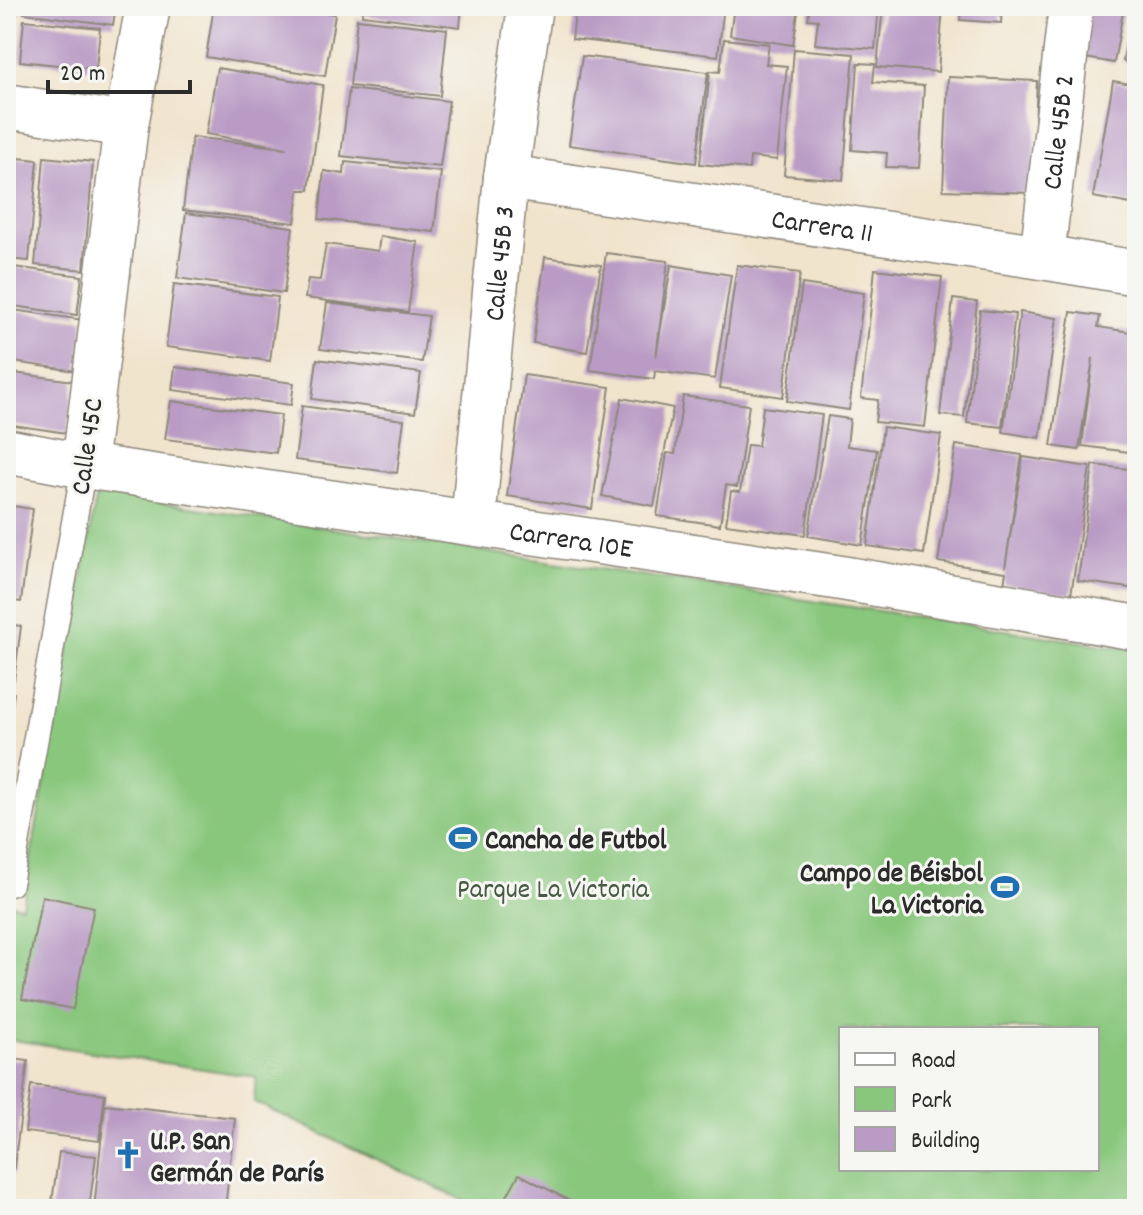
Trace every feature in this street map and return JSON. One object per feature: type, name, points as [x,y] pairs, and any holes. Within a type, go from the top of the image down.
[{"type":"street","name":"Calle 45C","points":[[84,466],[126,125],[148,6]]},
{"type":"street","name":"Calle 45B 3","points":[[473,522],[506,177],[530,6]]},
{"type":"street","name":"Calle 45B 2","points":[[1042,257],[1071,6]]},
{"type":"street","points":[[6,106],[126,125]]},
{"type":"street","name":"Carrera 11","points":[[506,177],[1137,273]]},
{"type":"street","name":"Carrera 10E","points":[[6,451],[84,466],[835,577],[1137,628]]},
{"type":"lane","name":"Calle 45C","points":[[10,884],[84,466]]},
{"type":"green space","name":"Parque La Victoria","points":[[97,493],[1137,650],[1137,1209],[482,1209],[254,1102],[256,1077],[6,1039],[6,903],[22,906]]},
{"type":"building","points":[[6,6],[18,6],[11,45],[6,45]]},
{"type":"building","points":[[25,6],[116,6],[113,25],[24,13]]},
{"type":"building","points":[[214,6],[319,6],[318,11],[335,14],[325,76],[206,57]]},
{"type":"building","points":[[363,6],[462,6],[460,27],[362,15]]},
{"type":"building","points":[[576,6],[724,6],[718,56],[572,39]]},
{"type":"building","points":[[734,6],[799,6],[793,45],[730,35]]},
{"type":"building","points":[[810,6],[879,6],[875,49],[815,44],[818,20],[808,19]]},
{"type":"building","points":[[883,6],[943,6],[938,72],[877,67]]},
{"type":"building","points":[[961,6],[1002,6],[1001,23],[960,20]]},
{"type":"building","points":[[1078,6],[1124,6],[1114,63],[1069,55]]},
{"type":"building","points":[[1132,6],[1137,6],[1137,64],[1123,61]]},
{"type":"building","points":[[357,19],[447,29],[440,96],[350,86]]},
{"type":"building","points":[[24,20],[100,28],[96,69],[20,61]]},
{"type":"building","points":[[724,39],[769,44],[766,64],[787,66],[777,160],[750,157],[749,169],[700,164],[710,71],[720,72]]},
{"type":"building","points":[[794,49],[854,54],[843,180],[784,175]]},
{"type":"building","points":[[582,56],[708,72],[696,163],[569,145]]},
{"type":"building","points":[[858,63],[875,64],[873,82],[924,86],[919,168],[886,167],[887,153],[852,150]]},
{"type":"building","points":[[217,68],[323,85],[309,190],[299,190],[295,223],[183,210],[192,137],[287,148],[206,134]]},
{"type":"building","points":[[948,77],[1037,81],[1032,193],[943,190]]},
{"type":"building","points":[[1113,81],[1137,85],[1137,166],[1131,204],[1093,197]]},
{"type":"building","points":[[349,89],[449,101],[440,167],[341,156]]},
{"type":"building","points":[[6,157],[38,160],[29,261],[6,259]]},
{"type":"building","points":[[44,157],[93,162],[84,270],[35,265]]},
{"type":"building","points":[[345,162],[441,172],[434,232],[319,219],[324,171],[344,174]]},
{"type":"building","points":[[186,213],[293,227],[284,293],[177,278]]},
{"type":"building","points":[[380,236],[418,242],[408,312],[305,298],[308,279],[320,280],[326,244],[378,251]]},
{"type":"building","points":[[606,253],[668,261],[656,357],[671,265],[731,275],[715,379],[655,371],[654,379],[590,370]]},
{"type":"building","points":[[545,257],[601,265],[587,352],[533,343]]},
{"type":"building","points":[[737,265],[800,273],[783,397],[720,388]]},
{"type":"building","points":[[6,266],[82,276],[77,315],[6,305]]},
{"type":"building","points":[[875,269],[942,277],[925,427],[875,422],[878,400],[861,398]]},
{"type":"building","points":[[174,284],[278,297],[270,361],[166,347]]},
{"type":"building","points":[[802,284],[864,293],[849,410],[787,401]]},
{"type":"building","points":[[953,299],[977,302],[964,417],[940,415]]},
{"type":"building","points":[[327,303],[429,316],[422,362],[320,349]]},
{"type":"building","points":[[6,309],[84,320],[77,371],[6,361]]},
{"type":"building","points":[[980,310],[1015,314],[1002,427],[967,423]]},
{"type":"building","points":[[1020,312],[1057,318],[1040,438],[1003,432]]},
{"type":"building","points":[[1071,312],[1100,316],[1098,327],[1137,333],[1137,453],[1082,446],[1093,358],[1079,450],[1051,446]]},
{"type":"building","points":[[317,359],[421,373],[415,413],[312,399]]},
{"type":"building","points":[[175,367],[294,383],[291,405],[172,390]]},
{"type":"building","points":[[6,372],[74,381],[67,433],[6,424]]},
{"type":"building","points":[[524,375],[610,387],[592,509],[507,496]]},
{"type":"building","points":[[683,396],[749,405],[737,487],[726,485],[720,525],[657,516],[667,453],[675,454]]},
{"type":"building","points":[[622,398],[673,408],[654,506],[602,496]]},
{"type":"building","points":[[171,401],[281,415],[276,453],[165,439]]},
{"type":"building","points":[[302,406],[404,420],[397,473],[295,460]]},
{"type":"building","points":[[763,407],[822,415],[805,535],[726,524],[731,491],[740,492],[747,445],[758,446]]},
{"type":"building","points":[[828,416],[850,419],[847,446],[877,450],[862,545],[808,536]]},
{"type":"building","points":[[883,427],[941,435],[924,554],[867,546]]},
{"type":"building","points":[[956,445],[1022,455],[1005,568],[1023,457],[1090,467],[1071,595],[1004,584],[1006,572],[938,562]]},
{"type":"building","points":[[1093,465],[1137,470],[1137,589],[1078,581]]},
{"type":"building","points":[[6,505],[33,509],[21,602],[6,600]]},
{"type":"building","points":[[6,624],[21,626],[14,681],[6,680]]},
{"type":"building","points":[[6,692],[14,693],[8,733],[6,733]]},
{"type":"building","points":[[42,896],[94,907],[73,1009],[22,999]]},
{"type":"building","points":[[6,1058],[28,1061],[13,1174],[6,1173]]},
{"type":"building","points":[[31,1085],[105,1094],[99,1141],[25,1132]]},
{"type":"building","points":[[105,1104],[235,1118],[225,1209],[94,1209]]},
{"type":"building","points":[[59,1152],[96,1156],[89,1209],[51,1209]]},
{"type":"building","points":[[519,1174],[578,1205],[576,1209],[501,1207]]},
{"type":"place","name":"Cancha de Futbol","points":[[463,838]]},
{"type":"place","name":"Campo de Béisbol La Victoria","points":[[1005,887]]},
{"type":"place","name":"U.P. San Germán de París","points":[[128,1155]]}]
